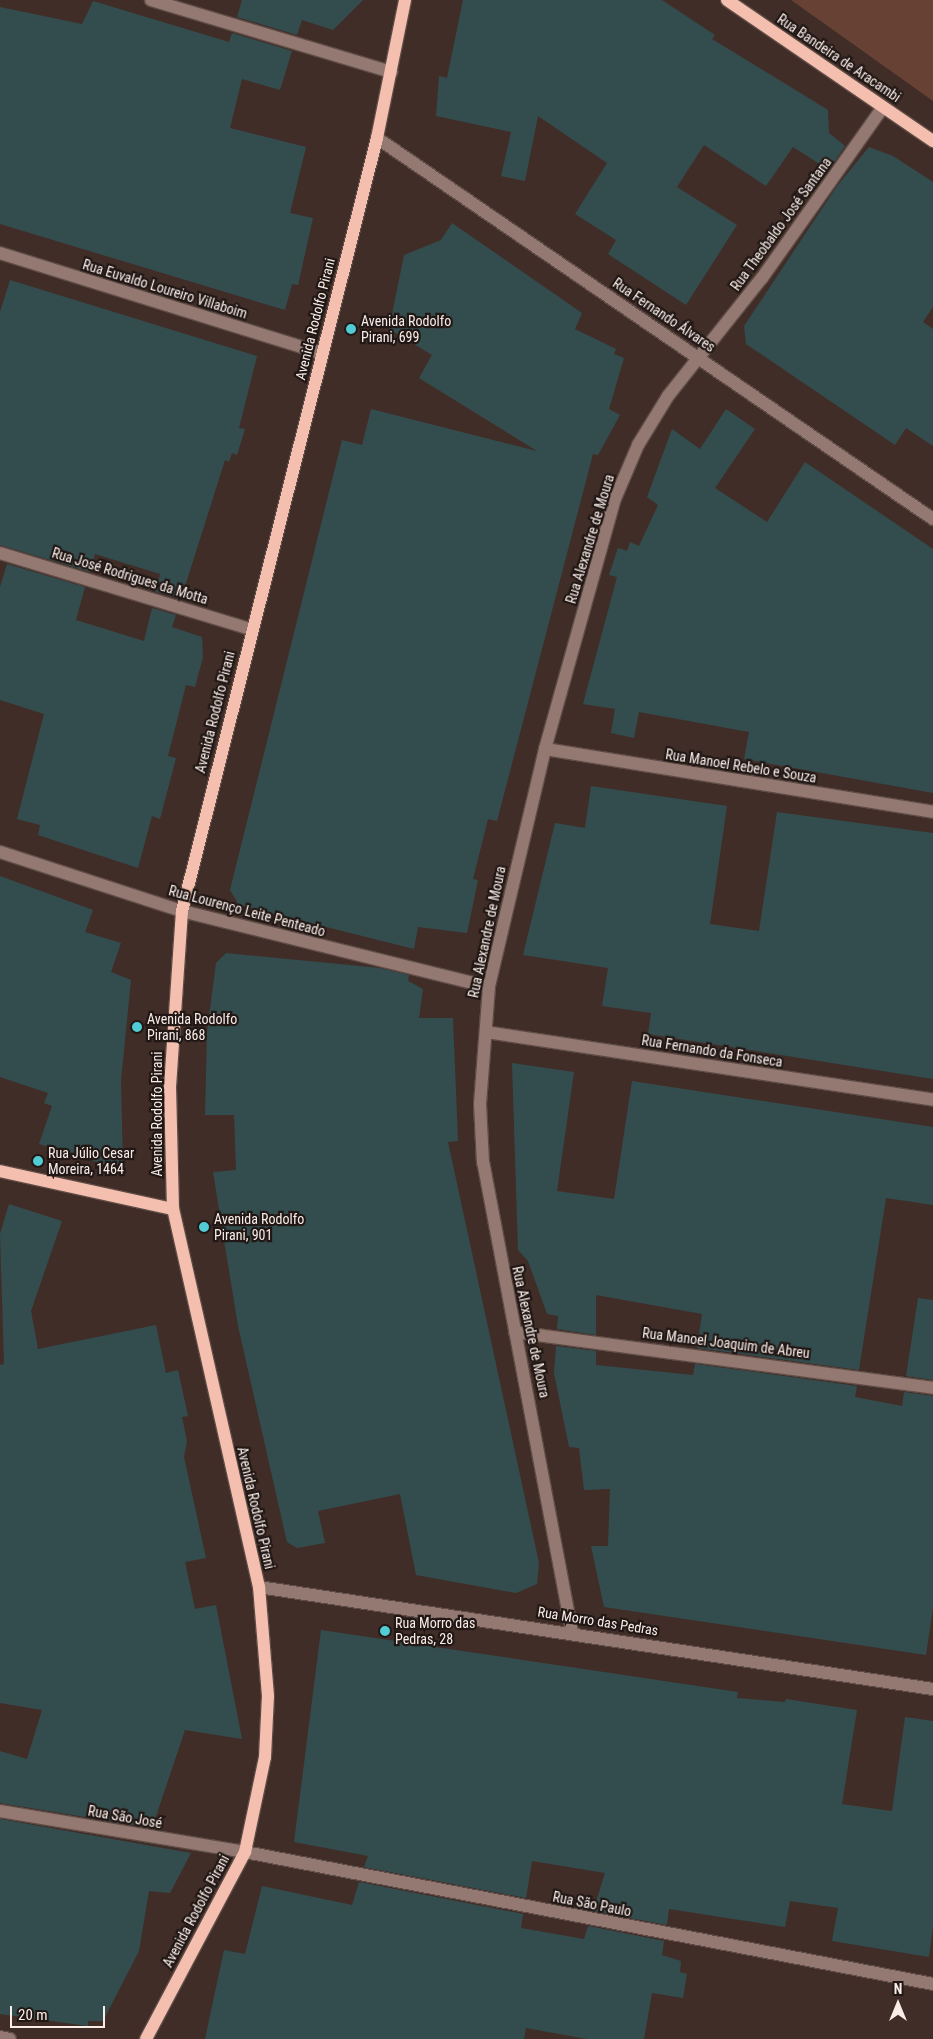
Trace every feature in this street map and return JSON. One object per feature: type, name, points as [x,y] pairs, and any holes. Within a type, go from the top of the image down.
[{"type":"main road","name":"Avenida Rodolfo Pirani","points":[[146,2039],[245,1852],[266,1757],[268,1696],[259,1587],[173,1209],[170,1087],[182,911],[250,629],[377,138],[405,0]]},
{"type":"main road","name":"Rua Bandeira de Aracambi","points":[[728,0],[933,141]]},
{"type":"main road","points":[[0,1171],[173,1209]]},
{"type":"street","points":[[151,0],[391,72]]},
{"type":"street","name":"Rua Theobaldo José Santana","points":[[699,356],[762,278],[883,107]]},
{"type":"street","name":"Rua Fernando Álvares","points":[[377,138],[699,356],[933,519]]},
{"type":"street","name":"Rua Euvaldo Loureiro Villaboim","points":[[0,253],[322,353]]},
{"type":"street","name":"Rua Alexandre de Moura","points":[[572,1632],[483,1163],[480,1104],[489,987],[544,748],[615,499],[638,445],[699,356]]},
{"type":"street","name":"Rua José Rodrigues da Motta","points":[[0,553],[250,629]]},
{"type":"street","name":"Rua Manoel Rebelo e Souza","points":[[544,748],[933,812]]},
{"type":"street","name":"Rua Lourenço Leite Penteado","points":[[0,852],[182,911],[489,987]]},
{"type":"street","name":"Rua Fernando da Fonseca","points":[[486,1032],[933,1100]]},
{"type":"street","name":"Rua Manoel Joaquim de Abreu","points":[[515,1332],[933,1388]]},
{"type":"street","name":"Rua Morro das Pedras","points":[[259,1587],[572,1632],[933,1688]]},
{"type":"street","name":"Rua São José","points":[[0,1811],[245,1852]]},
{"type":"street","name":"Rua São Paulo","points":[[245,1852],[933,1984]]},
{"type":"street","points":[[0,2037],[10,2039]]},
{"type":"shaded area","points":[[791,0],[933,0],[933,101]]},
{"type":"building","points":[[242,0],[363,0],[333,30],[302,20],[297,35],[237,17]]},
{"type":"building","points":[[463,0],[662,0],[715,35],[712,39],[828,110],[829,133],[845,146],[829,170],[793,147],[766,186],[704,145],[677,187],[737,225],[686,305],[608,254],[616,240],[575,214],[607,163],[538,116],[525,181],[501,176],[511,132],[436,116],[439,76],[447,78]]},
{"type":"building","points":[[93,1],[229,42],[232,33],[292,51],[280,90],[242,79],[230,128],[306,147],[290,213],[313,218],[298,285],[292,284],[285,310],[0,224],[0,7],[82,24]]},
{"type":"building","points":[[869,147],[893,156],[933,182],[933,307],[923,322],[933,329],[933,446],[906,428],[895,445],[746,344],[744,326],[837,186]]},
{"type":"building","points":[[452,223],[582,313],[575,329],[616,349],[614,354],[624,358],[609,409],[620,415],[598,455],[593,454],[497,821],[488,819],[473,879],[478,880],[467,933],[418,927],[414,949],[239,905],[230,890],[342,440],[362,445],[371,409],[537,451],[419,378],[432,355],[389,329],[404,255],[441,240]]},
{"type":"building","points":[[10,280],[257,356],[239,428],[245,429],[237,455],[232,453],[229,462],[225,460],[181,599],[156,592],[160,574],[95,554],[90,572],[0,545],[0,312]]},
{"type":"building","points":[[726,409],[755,429],[715,488],[767,522],[805,462],[933,549],[933,793],[744,759],[749,732],[639,712],[634,738],[611,733],[615,709],[583,704],[617,577],[609,575],[618,548],[627,551],[630,542],[639,546],[658,505],[647,497],[672,429],[700,449]]},
{"type":"building","points":[[7,564],[85,587],[76,620],[144,641],[152,608],[176,615],[172,627],[202,637],[203,657],[195,687],[186,685],[168,756],[176,758],[160,819],[152,816],[138,868],[38,835],[40,825],[17,819],[44,714],[0,700],[0,587]]},
{"type":"building","points":[[591,786],[727,806],[710,924],[759,931],[777,812],[933,833],[933,1079],[648,1034],[651,1013],[602,1006],[608,968],[523,955],[555,823],[585,828]]},
{"type":"building","points":[[0,876],[93,910],[85,932],[121,943],[111,972],[131,980],[121,1080],[123,1170],[39,1144],[52,1106],[44,1103],[48,1093],[0,1077]]},
{"type":"building","points":[[226,953],[380,968],[409,975],[408,981],[423,989],[419,1018],[453,1018],[458,1141],[448,1142],[539,1563],[537,1584],[516,1593],[416,1575],[400,1494],[318,1511],[325,1543],[297,1548],[287,1542],[238,1326],[213,1172],[236,1170],[234,1115],[205,1115],[207,1032],[216,963]]},
{"type":"building","points":[[512,1063],[574,1072],[557,1191],[614,1199],[632,1081],[933,1127],[933,1205],[886,1198],[859,1370],[697,1348],[702,1314],[596,1295],[596,1335],[557,1329],[558,1316],[547,1314],[528,1261],[518,1250]]},
{"type":"building","points":[[9,1204],[62,1221],[31,1311],[38,1349],[156,1325],[166,1373],[178,1370],[188,1416],[182,1417],[187,1441],[184,1457],[206,1558],[185,1562],[195,1609],[216,1605],[242,1739],[185,1730],[152,1828],[0,1803],[0,1751],[27,1759],[42,1710],[0,1703],[0,1365],[4,1364],[0,1234]]},
{"type":"building","points":[[918,1298],[933,1300],[933,1380],[906,1376]]},
{"type":"building","points":[[556,1346],[596,1351],[596,1365],[693,1375],[695,1364],[857,1386],[855,1397],[902,1406],[904,1392],[933,1396],[933,1608],[926,1655],[604,1607],[591,1546],[608,1546],[610,1489],[584,1490],[579,1448],[569,1447],[554,1373]]},
{"type":"building","points":[[321,1630],[738,1692],[737,1698],[785,1702],[786,1699],[857,1710],[842,1804],[892,1811],[905,1717],[933,1721],[933,1926],[929,1957],[832,1941],[838,1908],[790,1901],[785,1927],[669,1909],[667,1925],[593,1911],[605,1873],[532,1861],[526,1898],[364,1867],[368,1856],[294,1842]]},
{"type":"building","points":[[0,1819],[191,1853],[170,1893],[149,1891],[139,1951],[103,2021],[88,2021],[88,2026],[0,2014]]},
{"type":"building","points":[[359,1882],[523,1914],[521,1928],[584,1939],[588,1926],[664,1941],[662,1955],[681,1961],[680,1972],[687,1974],[683,1998],[652,1993],[644,2039],[587,2039],[526,2028],[524,2039],[205,2039],[224,1950],[245,1954],[262,1886],[352,1905]]},
{"type":"place","name":"Avenida Rodolfo Pirani, 699","points":[[351,329]]},
{"type":"place","name":"Avenida Rodolfo Pirani, 868","points":[[137,1027]]},
{"type":"place","name":"Rua Júlio Cesar Moreira, 1464","points":[[38,1161]]},
{"type":"place","name":"Avenida Rodolfo Pirani, 901","points":[[204,1227]]},
{"type":"place","name":"Rua Morro das Pedras, 28","points":[[385,1631]]}]
